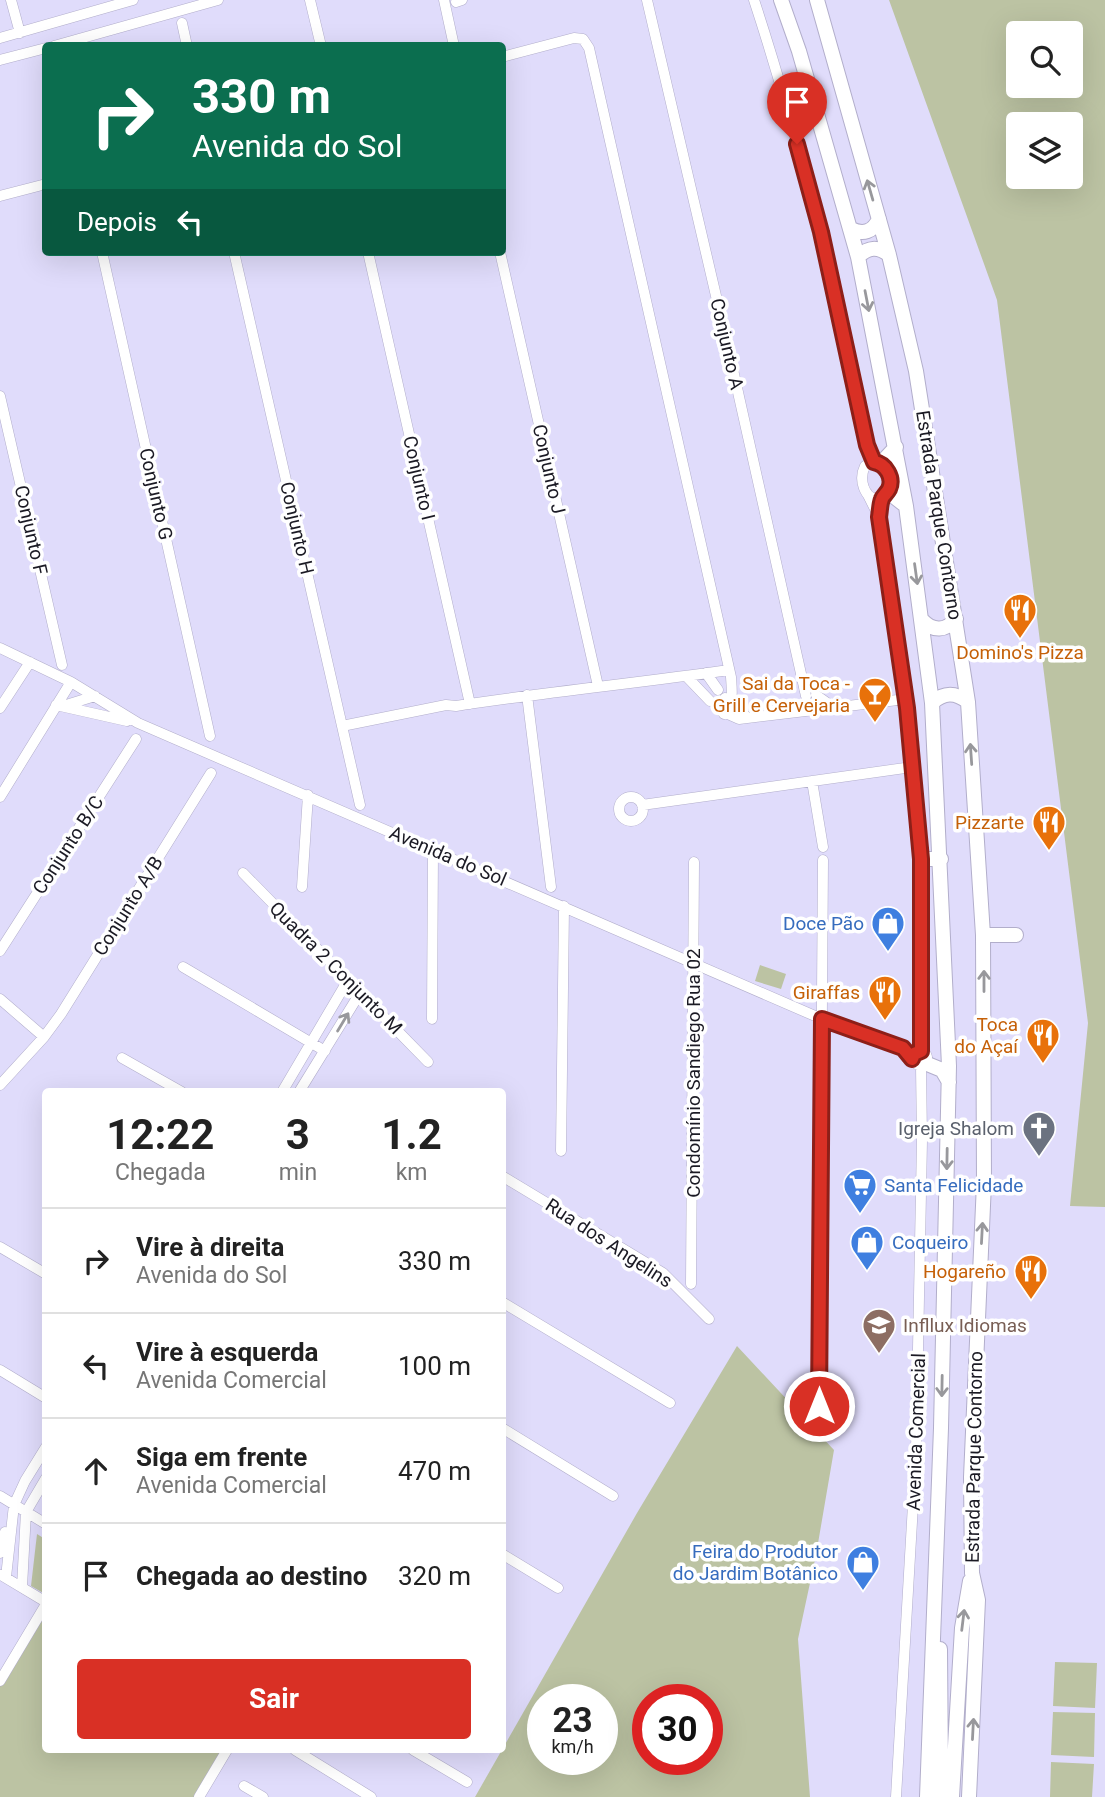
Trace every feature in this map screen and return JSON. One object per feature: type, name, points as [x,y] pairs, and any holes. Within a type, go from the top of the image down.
[{"type":"highway","name":"Estrada Parque Contorno","points":[[781,0],[858,257],[906,506],[932,703],[949,1082],[941,1427],[927,1797]]},
{"type":"highway","name":"Estrada Parque Contorno","points":[[817,0],[889,256],[916,371],[968,702],[984,935],[984,1183],[971,1477],[972,1573],[978,1600],[969,1797]]},
{"type":"highway","points":[[851,229],[866,232],[872,230],[879,219]]},
{"type":"highway","points":[[858,257],[869,249],[876,248],[889,256]]},
{"type":"highway","points":[[873,464],[896,447]]},
{"type":"highway","points":[[883,495],[906,506]]},
{"type":"highway","points":[[922,620],[929,627],[938,629],[945,628],[956,619]]},
{"type":"highway","points":[[932,703],[946,695],[954,694],[968,702]]},
{"type":"highway","points":[[921,859],[941,859]]},
{"type":"highway","points":[[984,935],[1016,935]]},
{"type":"highway","points":[[920,1058],[938,1057],[949,1051]]},
{"type":"highway","points":[[920,1058],[942,1070],[949,1082]]},
{"type":"highway","points":[[952,1797],[962,1628],[972,1573]]},
{"type":"highway","points":[[934,1602],[942,1664],[939,1797]]},
{"type":"street","points":[[11,0],[20,33]]},
{"type":"street","points":[[0,38],[99,4],[133,0]]},
{"type":"street","points":[[68,42],[218,0]]},
{"type":"street","points":[[310,0],[320,42]]},
{"type":"street","points":[[444,0],[453,42]]},
{"type":"street","name":"Conjunto A","points":[[647,0],[809,698]]},
{"type":"street","name":"Avenida Comercial","points":[[754,0],[805,169],[867,445],[873,464],[888,472],[890,479],[883,495],[879,517],[906,699],[921,859],[922,1140],[916,1453],[896,1797]]},
{"type":"street","points":[[182,23],[186,42]]},
{"type":"street","points":[[506,56],[574,38],[583,39],[589,48],[729,670],[733,698],[724,698]]},
{"type":"street","points":[[0,60],[42,49]]},
{"type":"street","points":[[0,196],[42,185]]},
{"type":"street","name":"Conjunto G","points":[[103,256],[210,736]]},
{"type":"street","name":"Conjunto H","points":[[235,256],[360,805]]},
{"type":"street","name":"Conjunto I","points":[[369,256],[470,704]]},
{"type":"street","name":"Conjunto J","points":[[501,256],[598,686]]},
{"type":"street","name":"Conjunto F","points":[[0,396],[62,665]]},
{"type":"street","name":"Avenida Comercial","points":[[873,464],[862,478],[879,517]]},
{"type":"street","points":[[867,494],[883,495]]},
{"type":"street","name":"Avenida do Sol","points":[[0,648],[71,682],[138,723],[822,1019],[903,1048],[920,1058]]},
{"type":"street","points":[[0,708],[30,662]]},
{"type":"street","points":[[343,730],[446,705],[456,706],[729,670]]},
{"type":"street","points":[[706,673],[724,698],[748,718]]},
{"type":"street","points":[[687,677],[710,701]]},
{"type":"street","points":[[0,797],[59,706],[71,682]]},
{"type":"street","points":[[527,695],[551,887]]},
{"type":"street","points":[[724,698],[721,712],[739,719],[809,698],[832,707],[906,699]]},
{"type":"street","points":[[809,698],[832,707]]},
{"type":"street","points":[[59,706],[99,699],[98,709],[92,712]]},
{"type":"street","points":[[59,706],[138,723]]},
{"type":"street","name":"Conjunto B/C","points":[[0,951],[136,739]]},
{"type":"street","points":[[642,805],[912,767]]},
{"type":"street","name":"Conjunto A/B","points":[[0,1084],[44,1037],[68,1003],[211,773]]},
{"type":"street","points":[[812,781],[823,847]]},
{"type":"street","points":[[302,887],[308,795]]},
{"type":"street","points":[[432,1018],[433,850]]},
{"type":"street","points":[[819,1406],[823,860]]},
{"type":"street","name":"Condomínio Sandiego Rua 02","points":[[691,1284],[694,862]]},
{"type":"street","name":"Quadra 2 Conjunto M","points":[[243,873],[428,1062]]},
{"type":"street","points":[[561,1152],[564,906]]},
{"type":"street","points":[[183,967],[325,1051]]},
{"type":"street","points":[[284,1088],[348,980]]},
{"type":"street","points":[[302,1088],[360,993]]},
{"type":"street","points":[[0,999],[44,1037]]},
{"type":"street","points":[[122,1058],[175,1088]]},
{"type":"street","name":"Rua dos Angelins","points":[[506,1178],[663,1273],[709,1320]]},
{"type":"street","points":[[0,1247],[42,1272]]},
{"type":"street","points":[[506,1304],[670,1403]]},
{"type":"street","points":[[0,1370],[42,1396]]},
{"type":"street","points":[[506,1430],[613,1496]]},
{"type":"street","points":[[0,1553],[14,1505],[42,1454]]},
{"type":"street","points":[[22,1587],[26,1512],[42,1485]]},
{"type":"street","points":[[0,1496],[42,1522]]},
{"type":"street","points":[[14,1505],[3,1576],[42,1600]]},
{"type":"street","points":[[506,1556],[558,1588]]},
{"type":"street","points":[[0,1681],[42,1610]]},
{"type":"street","points":[[199,1797],[225,1753]]},
{"type":"street","points":[[300,1753],[371,1797]]},
{"type":"street","points":[[418,1753],[467,1782]]},
{"type":"street","points":[[244,1786],[262,1797]]},
{"type":"green space","points":[[889,0],[1105,0],[1105,1207],[1070,1206],[1088,1023],[997,300]]},
{"type":"green space","points":[[760,965],[786,974],[781,989],[755,981]]},
{"type":"green space","points":[[737,1346],[834,1450],[798,1639],[810,1797],[475,1797],[500,1753],[506,1753],[506,1743],[527,1706],[527,1775],[618,1775],[618,1684],[539,1684]]},
{"type":"green space","points":[[37,1534],[42,1537],[42,1592],[31,1586]]},
{"type":"green space","points":[[42,1614],[42,1753],[220,1753],[195,1797],[0,1797],[0,1683]]},
{"type":"green space","points":[[1055,1662],[1097,1663],[1095,1708],[1053,1706]]},
{"type":"green space","points":[[1053,1712],[1095,1713],[1094,1757],[1051,1755]]},
{"type":"green space","points":[[1051,1762],[1094,1764],[1092,1797],[1050,1797]]},
{"type":"place","name":"Domino's Pizza","points":[[1020,640]]},
{"type":"place","name":"Sai da Toca - Grill e Cervejaria","points":[[875,724]]},
{"type":"place","name":"Pizzarte","points":[[1049,852]]},
{"type":"place","name":"Doce Pão","points":[[888,953]]},
{"type":"place","name":"Giraffas","points":[[885,1022]]},
{"type":"place","name":"Toca do Açaí","points":[[1043,1065]]},
{"type":"place","name":"Igreja Shalom","points":[[1039,1158]]},
{"type":"place","name":"Santa Felicidade","points":[[860,1215]]},
{"type":"place","name":"Coqueiro","points":[[867,1272]]},
{"type":"place","name":"Hogareño","points":[[1031,1301]]},
{"type":"place","name":"Infllux Idiomas","points":[[879,1355]]},
{"type":"place","name":"Feira do Produtor do Jardim Botânico","points":[[863,1592]]},
{"type":"route","points":[[797,144],[821,232],[867,445],[874,462],[885,467],[890,479],[879,517],[907,708],[921,859],[921,1051],[914,1054],[912,1059],[903,1048],[822,1019],[819,1406]]}]
